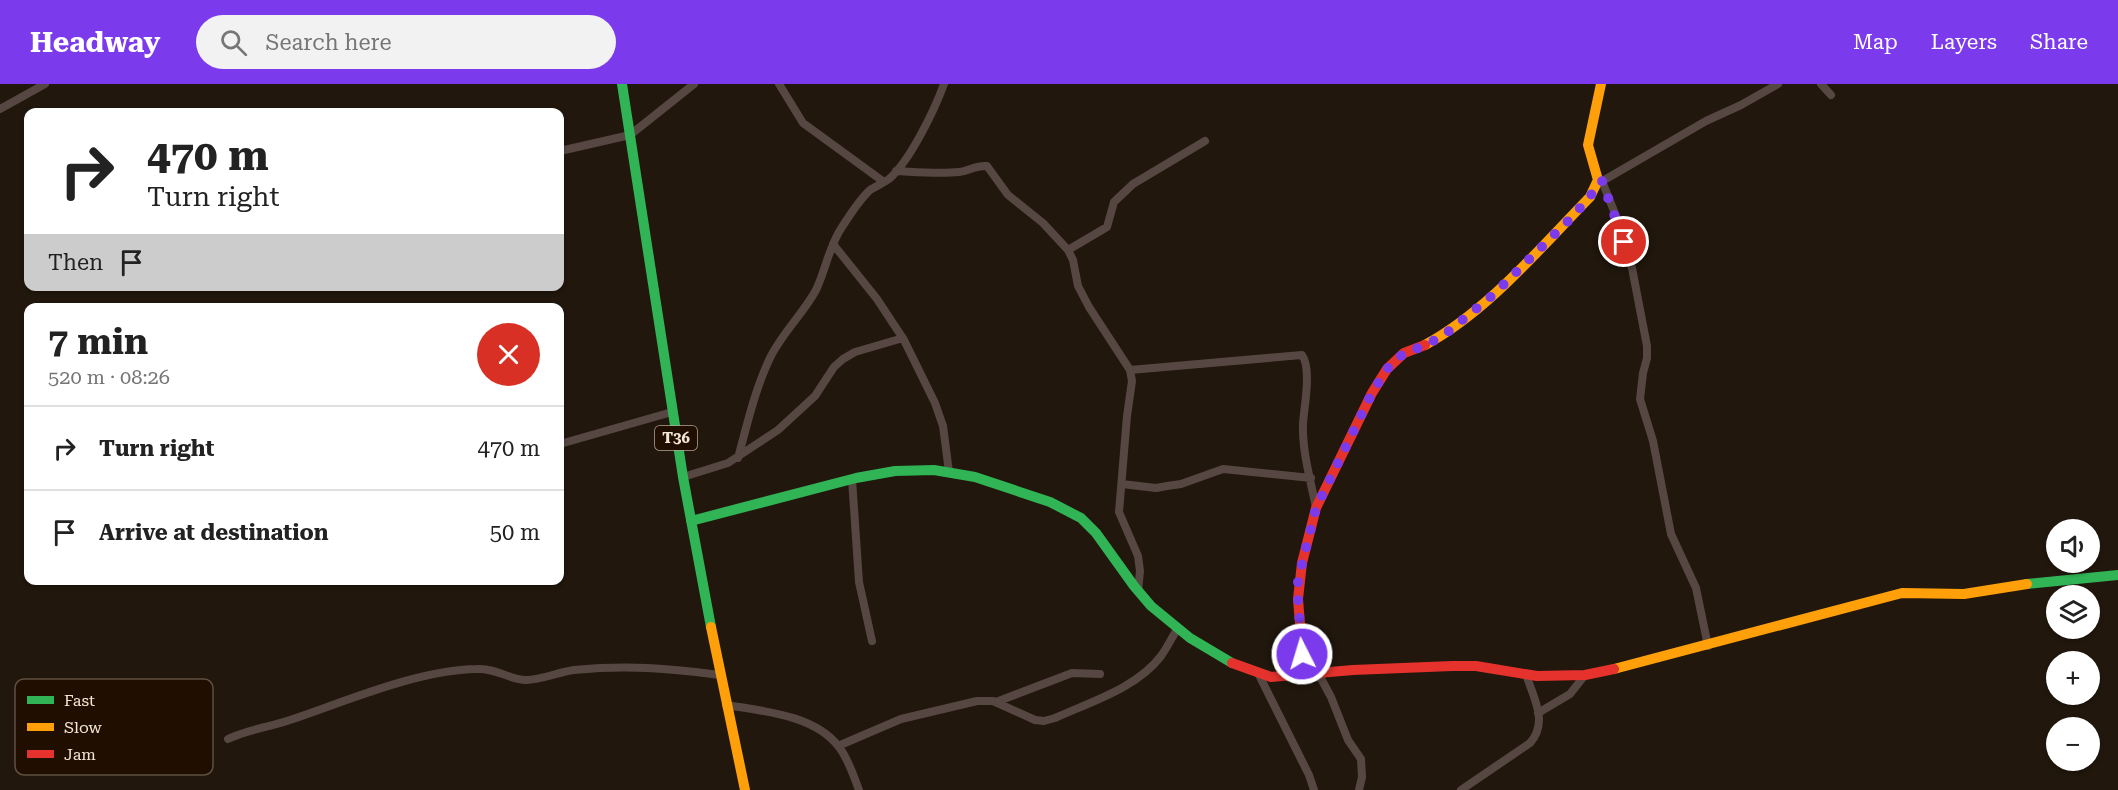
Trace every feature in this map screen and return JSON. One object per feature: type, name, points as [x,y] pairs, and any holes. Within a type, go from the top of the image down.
[{"type":"main road","name":"T36","points":[[622,84],[683,477],[720,675],[745,790]]},
{"type":"main road","points":[[1304,674],[1298,580],[1316,508],[1372,393],[1387,369],[1404,353],[1424,346],[1444,335],[1493,295],[1580,208],[1600,182],[1588,145],[1601,84]]},
{"type":"main road","points":[[691,521],[852,479],[919,469],[949,472],[1010,487],[1058,505],[1085,521],[1151,607],[1206,647],[1259,675],[1271,677],[1353,670],[1452,666],[1476,666],[1526,674],[1585,675],[1639,664],[1902,593],[1964,594],[2034,583],[2118,575]]},
{"type":"street","points":[[0,109],[45,84]]},
{"type":"street","points":[[564,150],[630,135],[694,84]]},
{"type":"street","points":[[778,84],[803,123],[884,182]]},
{"type":"street","points":[[738,458],[759,386],[770,358],[812,296],[841,228],[867,194],[896,171],[925,125],[944,84]]},
{"type":"street","points":[[1708,646],[1696,588],[1671,534],[1653,441],[1640,399],[1647,346],[1632,268],[1618,221],[1600,182],[1706,121],[1778,84]]},
{"type":"street","points":[[1821,84],[1831,95]]},
{"type":"street","points":[[1068,250],[1107,227],[1114,202],[1122,192],[1205,141]]},
{"type":"street","points":[[896,171],[950,173],[964,172],[977,166],[987,166],[1008,195],[1043,223],[1068,250],[1073,260],[1078,286],[1130,370],[1132,381],[1119,512],[1138,556],[1140,571],[1138,591]]},
{"type":"street","points":[[833,244],[877,299],[903,338],[943,426],[949,472]]},
{"type":"street","points":[[683,477],[728,464],[778,430],[809,402],[843,358],[855,352],[903,338]]},
{"type":"street","points":[[1130,370],[1302,355],[1305,360],[1306,374],[1304,436],[1316,508]]},
{"type":"street","points":[[564,443],[672,412]]},
{"type":"street","points":[[1122,484],[1156,488],[1181,484],[1223,469],[1311,478]]},
{"type":"street","points":[[852,479],[860,582],[872,641]]},
{"type":"street","points":[[838,746],[901,719],[977,701],[996,702],[1035,720],[1044,721],[1055,718],[1128,684],[1160,657],[1178,628]]},
{"type":"street","points":[[228,739],[253,729],[274,726],[385,688],[449,672],[492,669],[527,680],[562,671],[617,666],[669,668],[720,675]]},
{"type":"street","points":[[1318,673],[1331,697],[1348,740],[1361,759],[1362,777],[1359,790]]},
{"type":"street","points":[[996,702],[1072,674],[1100,674]]},
{"type":"street","points":[[1461,790],[1530,743],[1537,735],[1540,727],[1538,713],[1526,674]]},
{"type":"street","points":[[1259,675],[1302,759],[1314,790]]},
{"type":"street","points":[[1538,713],[1570,694],[1585,675]]},
{"type":"street","points":[[726,705],[771,713],[809,725],[829,736],[852,769],[859,790]]},
{"type":"traffic: fast","points":[[622,84],[683,477],[711,627]]},
{"type":"traffic: fast","points":[[691,521],[856,478],[895,471],[934,470],[975,477],[1050,502],[1081,518],[1096,533],[1151,606],[1190,638],[1232,663]]},
{"type":"traffic: fast","points":[[2027,584],[2118,575]]},
{"type":"traffic: slow","points":[[1425,345],[1448,331],[1492,297],[1590,197],[1598,180],[1588,145],[1601,84]]},
{"type":"traffic: slow","points":[[1614,669],[1902,593],[1964,594],[2027,584]]},
{"type":"traffic: slow","points":[[711,627],[745,790]]},
{"type":"traffic: jam","points":[[1304,674],[1298,599],[1302,563],[1316,508],[1372,393],[1387,369],[1404,353],[1425,345]]},
{"type":"traffic: jam","points":[[1232,663],[1271,677],[1353,670],[1452,666],[1476,666],[1537,676],[1585,675],[1614,669]]},
{"type":"route","points":[[1302,654],[1298,580],[1316,508],[1372,393],[1387,369],[1404,353],[1424,346],[1444,335],[1493,295],[1569,220],[1590,197],[1597,184],[1602,181],[1624,242]]}]
